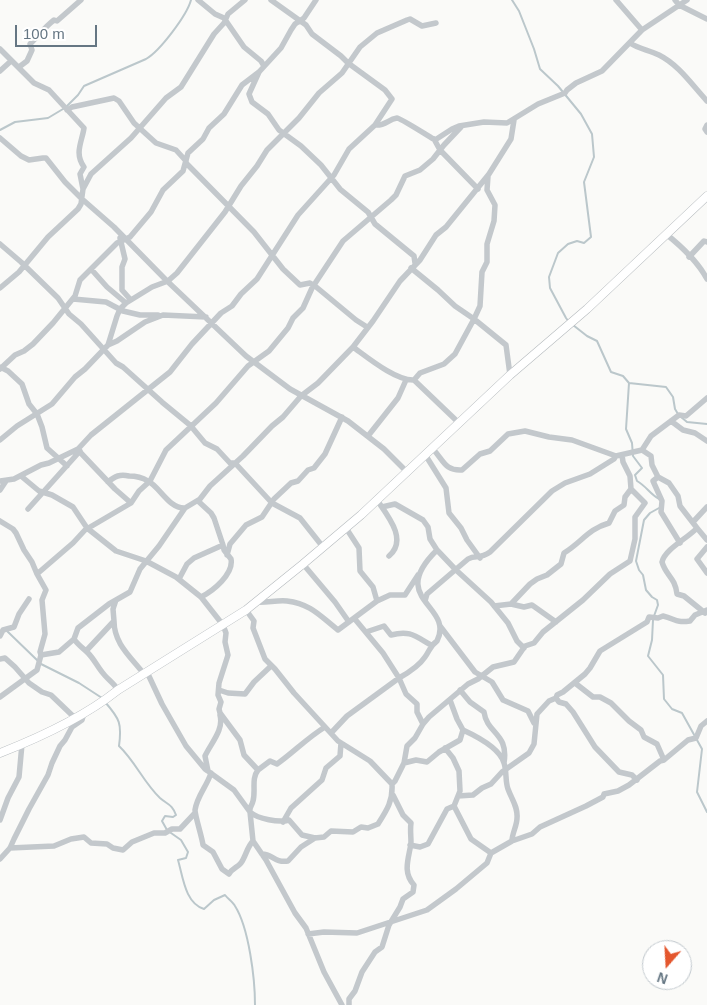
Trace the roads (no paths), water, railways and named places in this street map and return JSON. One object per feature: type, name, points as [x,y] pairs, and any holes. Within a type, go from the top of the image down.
[{"type":"highway","points":[[1,751],[22,744],[100,705],[118,690],[246,610],[346,528],[379,504],[408,473],[510,375],[587,309],[707,196]]},
{"type":"street","points":[[19,67],[28,59],[32,50],[30,44],[51,21],[57,21],[81,0]]},
{"type":"street","points":[[198,0],[226,20],[244,47],[262,61],[264,66]]},
{"type":"street","points":[[83,189],[91,174],[140,129],[166,98],[182,85],[214,34],[226,20],[229,12],[245,0]]},
{"type":"street","points":[[28,509],[67,466],[91,435],[170,372],[192,344],[221,313],[232,306],[241,294],[257,279],[298,215],[339,168],[349,149],[376,124],[392,98],[385,90],[312,34],[306,25],[271,0]]},
{"type":"street","points":[[67,466],[47,448],[44,430],[37,414],[29,404],[22,384],[8,371],[0,368],[15,355],[24,351],[53,323],[74,298],[80,280],[115,245],[126,239],[151,212],[164,190],[181,174],[188,153],[203,139],[210,126],[224,114],[242,85],[259,72],[281,48],[291,30],[304,18],[316,0]]},
{"type":"street","points":[[616,0],[642,30]]},
{"type":"street","points":[[434,139],[452,129],[484,122],[504,124],[514,120],[538,104],[565,93],[576,83],[601,72],[642,30],[677,3],[687,0]]},
{"type":"street","points":[[677,3],[707,19]]},
{"type":"street","points":[[106,347],[120,309],[128,301],[152,287],[168,281],[182,267],[228,206],[240,186],[257,166],[262,156],[299,118],[319,92],[342,73],[366,41],[388,27],[409,19],[421,26],[436,23]]},
{"type":"street","points":[[630,43],[658,54],[672,63],[707,101]]},
{"type":"street","points":[[0,49],[34,83],[49,90],[85,129],[78,150],[80,161],[84,166],[80,173],[83,189],[78,209],[48,237],[24,266],[0,288]]},
{"type":"street","points":[[0,71],[11,61]]},
{"type":"street","points":[[259,72],[249,97],[252,102],[268,114],[279,130],[284,132],[321,165],[340,189],[363,208],[375,224],[414,256],[413,266]]},
{"type":"street","points":[[67,110],[72,107],[114,98],[119,101],[140,129],[156,144],[188,153]]},
{"type":"street","points":[[376,124],[382,125],[396,118],[401,118],[434,139],[440,150],[478,189]]},
{"type":"street","points":[[41,655],[53,654],[62,650],[74,640],[78,628],[109,604],[130,592],[137,575],[146,561],[159,546],[185,508],[198,501],[210,486],[236,463],[283,417],[301,396],[318,383],[353,347],[373,321],[386,299],[429,248],[436,235],[446,227],[489,174],[511,139],[514,120]]},
{"type":"street","points":[[707,125],[705,129],[707,132]]},
{"type":"street","points":[[37,574],[88,529],[108,515],[131,503],[141,488],[150,481],[166,450],[216,403],[253,362],[269,351],[288,328],[293,318],[303,308],[312,288],[341,243],[396,195],[405,176],[420,170],[433,159],[461,127]]},
{"type":"street","points":[[0,138],[28,160],[46,158],[65,182],[82,199],[253,362],[301,396],[342,417],[384,448],[408,473]]},
{"type":"street","points":[[179,152],[186,162],[254,232],[281,267],[299,284],[303,286],[310,283],[315,286],[367,327]]},
{"type":"street","points":[[414,380],[420,373],[439,367],[453,356],[481,304],[482,272],[487,262],[487,244],[494,221],[495,203],[487,190],[489,174]]},
{"type":"street","points":[[666,234],[690,257],[707,279]]},
{"type":"street","points":[[126,239],[123,249],[125,259],[122,267],[122,290],[128,301]]},
{"type":"street","points":[[690,257],[704,241],[707,242]]},
{"type":"street","points":[[0,244],[58,299],[93,339],[106,347],[116,363],[192,427],[205,443],[217,449],[230,463],[236,463],[272,503],[300,518],[323,547]]},
{"type":"street","points":[[413,266],[454,306],[506,344],[510,375]]},
{"type":"street","points":[[91,269],[107,287],[128,301]]},
{"type":"street","points":[[58,299],[74,298],[106,302],[120,309],[140,315],[206,317]]},
{"type":"street","points":[[0,440],[17,426],[52,404],[75,377],[86,369],[106,347],[146,322],[163,316]]},
{"type":"street","points":[[353,347],[375,363],[406,380],[414,380],[460,424]]},
{"type":"street","points":[[368,436],[398,398],[406,380]]},
{"type":"street","points":[[425,601],[427,594],[470,557],[480,558],[498,545],[552,491],[565,483],[590,474],[619,455],[642,450],[651,436],[679,415],[686,416],[707,398]]},
{"type":"street","points":[[227,555],[230,544],[246,525],[262,517],[290,483],[298,481],[308,470],[314,468],[325,454],[342,417]]},
{"type":"street","points":[[671,421],[682,430],[695,433],[707,441]]},
{"type":"street","points":[[392,784],[404,763],[407,746],[415,738],[423,724],[460,690],[495,666],[514,662],[526,645],[534,643],[543,632],[584,600],[610,574],[622,568],[632,559],[636,538],[635,517],[645,503],[631,489],[630,476],[619,455],[572,440],[525,431],[508,434],[490,451],[480,454],[462,470],[448,468],[433,449]]},
{"type":"street","points":[[0,490],[3,481],[21,476],[41,465],[79,450]]},
{"type":"street","points":[[79,450],[108,482],[131,503]]},
{"type":"street","points":[[642,450],[651,456],[652,466],[658,477],[669,483],[678,496],[680,506],[707,540]]},
{"type":"street","points":[[426,456],[446,488],[449,514],[461,528],[480,558]]},
{"type":"street","points":[[108,482],[115,476],[122,475],[150,481],[169,500],[180,508],[185,508]]},
{"type":"street","points":[[10,848],[54,846],[71,839],[84,837],[93,844],[107,844],[113,848],[123,850],[132,842],[154,833],[180,828],[195,813],[202,791],[207,785],[210,772],[205,756],[219,730],[222,720],[219,709],[221,702],[218,695],[223,667],[228,655],[225,642],[226,633],[223,625],[201,597],[178,579],[146,561],[116,551],[88,529],[73,507],[43,492],[21,476]]},
{"type":"street","points":[[658,477],[653,481],[662,501],[661,512],[680,543]]},
{"type":"street","points":[[511,604],[530,584],[548,575],[561,564],[564,553],[576,546],[595,528],[609,523],[615,511],[624,505],[625,497],[631,489]]},
{"type":"street","points":[[198,501],[214,518],[227,555],[232,562],[231,568],[212,590],[201,597]]},
{"type":"street","points":[[379,504],[395,504],[422,519],[428,527],[430,539],[437,550],[494,606],[510,627],[517,641],[524,648]]},
{"type":"street","points":[[379,504],[398,537],[395,549],[389,556]]},
{"type":"street","points":[[706,612],[684,596],[677,594],[675,583],[664,568],[662,560],[665,554],[680,543],[707,507]]},
{"type":"street","points":[[0,521],[16,533],[46,590],[42,600],[45,634],[37,670],[0,697]]},
{"type":"street","points":[[346,528],[359,548],[360,571],[373,587],[376,601]]},
{"type":"street","points":[[178,579],[187,564],[194,558],[223,545]]},
{"type":"street","points":[[707,547],[697,560],[707,573]]},
{"type":"street","points":[[255,602],[286,601],[308,606],[338,630],[376,601],[390,595],[405,595],[428,559],[437,550]]},
{"type":"street","points":[[303,564],[335,602],[366,632],[383,652],[400,678],[406,694],[417,704],[417,712],[423,724]]},
{"type":"street","points":[[419,573],[417,582],[419,592],[458,651],[475,672],[494,684],[505,702],[528,711],[535,724]]},
{"type":"street","points":[[419,592],[433,589]]},
{"type":"street","points":[[0,636],[3,630],[14,626],[29,599]]},
{"type":"street","points":[[116,600],[113,609],[116,638],[124,650],[146,673],[183,741],[198,762],[234,790],[250,812],[257,817],[283,822],[290,821],[299,833],[304,836],[324,837],[331,831],[353,832],[361,827],[376,826],[390,805],[393,794]]},
{"type":"street","points":[[494,606],[511,604],[525,607],[532,605],[556,622]]},
{"type":"street","points":[[246,610],[254,621],[253,628],[262,654],[271,666],[341,743],[370,761],[392,784],[393,794],[401,812],[411,823],[407,865],[408,878],[414,885],[414,892],[402,900],[391,922],[382,947],[375,952],[366,966],[349,1005]]},
{"type":"street","points":[[458,796],[474,795],[482,788],[491,784],[505,766],[529,753],[534,744],[538,711],[556,698],[557,694],[575,683],[590,668],[598,653],[647,622],[649,617],[658,618],[663,616],[682,622],[690,621],[695,616],[706,612]]},
{"type":"street","points":[[86,651],[114,622]]},
{"type":"street","points":[[366,632],[384,626],[391,635],[406,632],[431,645]]},
{"type":"street","points":[[331,733],[347,716],[422,660],[431,645],[438,640],[440,626]]},
{"type":"street","points":[[74,640],[96,662],[118,690]]},
{"type":"street","points":[[0,659],[6,659],[25,679],[42,692],[51,695],[75,718]]},
{"type":"street","points":[[219,690],[228,693],[245,694],[271,666]]},
{"type":"street","points":[[575,683],[593,697],[600,697],[612,703],[629,721],[641,730],[644,736],[657,744],[664,760]]},
{"type":"street","points":[[460,690],[470,702],[484,712],[487,722],[501,738],[506,750],[507,788],[515,802],[518,822],[512,835],[512,841]]},
{"type":"street","points":[[556,698],[559,702],[566,704],[573,712],[595,747],[619,772],[632,775],[637,780]]},
{"type":"street","points":[[450,700],[463,730],[481,738],[500,755],[505,766]]},
{"type":"street","points":[[0,859],[10,848],[32,802],[50,771],[60,746],[72,727],[82,720],[84,713]]},
{"type":"street","points":[[220,713],[240,740],[244,754],[258,770]]},
{"type":"street","points":[[308,934],[324,932],[357,933],[431,908],[487,862],[490,853],[518,838],[522,839],[540,827],[596,801],[604,794],[618,791],[637,780],[688,740],[696,738],[698,732],[705,725]]},
{"type":"street","points":[[195,813],[203,845],[213,852],[222,869],[226,874],[229,874],[233,868],[239,866],[252,841],[250,808],[254,798],[254,775],[270,761],[278,764],[304,741],[325,727]]},
{"type":"street","points":[[404,763],[416,760],[426,762],[460,740],[463,730]]},
{"type":"street","points":[[283,822],[291,808],[322,780],[326,768],[340,756],[341,743]]},
{"type":"street","points":[[0,820],[8,798],[19,778],[22,744]]},
{"type":"street","points":[[410,845],[427,846],[447,809],[454,806],[458,796],[461,787],[459,774],[453,758],[445,748]]},
{"type":"street","points":[[454,806],[471,839],[490,853]]},
{"type":"street","points":[[262,854],[267,854],[276,861],[285,861],[315,838]]},
{"type":"street","points":[[252,841],[262,854],[308,934],[324,972],[342,1005]]},
{"type":"waterway","points":[[67,106],[84,86],[152,55],[179,23],[191,0]]},
{"type":"waterway","points":[[512,0],[519,11],[540,69],[558,86],[581,114],[592,134],[594,157],[584,182],[591,237],[584,243],[577,241],[568,244],[558,253],[549,277],[550,288],[569,322]]},
{"type":"waterway","points":[[0,130],[15,122],[48,118],[63,109]]},
{"type":"waterway","points":[[573,325],[597,341],[611,372],[623,376],[629,383],[666,387],[673,397],[678,414]]},
{"type":"waterway","points":[[629,383],[626,429],[632,443],[633,456],[642,468],[635,475],[637,481],[659,499]]},
{"type":"waterway","points":[[681,417],[687,422],[707,424]]},
{"type":"waterway","points":[[654,616],[658,605],[657,600],[646,590],[643,575],[636,561],[644,520],[650,513],[659,508]]},
{"type":"waterway","points":[[653,620],[652,640],[648,656],[663,675],[664,699],[672,709],[682,713],[702,749],[697,792],[707,812]]},
{"type":"waterway","points":[[7,631],[38,661]]},
{"type":"waterway","points":[[41,664],[79,683],[102,698]]},
{"type":"waterway","points":[[105,702],[119,722],[119,746],[130,758],[149,786],[171,807],[176,815],[173,817],[165,816],[162,821],[167,830]]},
{"type":"waterway","points":[[171,833],[181,840],[188,852],[186,858],[178,860],[186,889],[193,901],[204,909],[214,900],[225,895],[234,905],[240,916],[250,954],[255,1005]]}]
